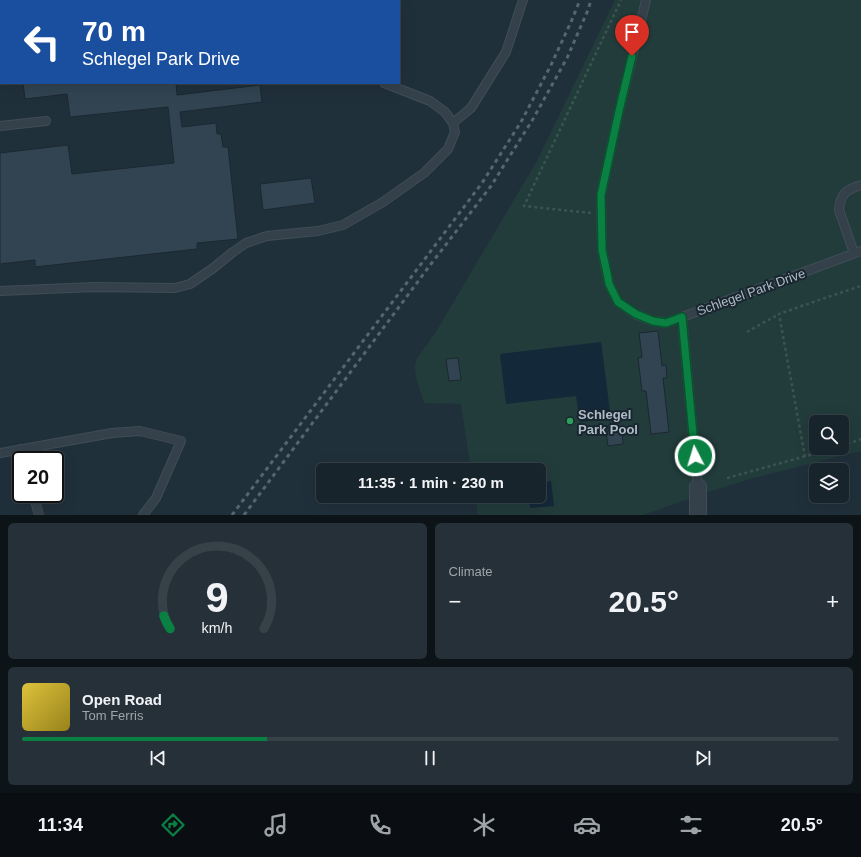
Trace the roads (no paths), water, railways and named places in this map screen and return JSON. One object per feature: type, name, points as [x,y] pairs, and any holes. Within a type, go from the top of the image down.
[{"type":"street","points":[[698,487],[698,515]]},
{"type":"lane","points":[[453,123],[471,108],[506,52],[523,0]]},
{"type":"lane","name":"Schlegel Park Drive","points":[[646,0],[619,111],[601,195],[602,250],[609,284],[618,302],[636,314],[653,321],[666,323],[858,252]]},
{"type":"lane","points":[[0,291],[94,288],[175,288],[190,284],[233,252],[246,244],[267,236],[318,231],[343,225],[383,202],[424,173],[448,149],[455,132],[453,123],[445,112],[430,101],[387,84]]},
{"type":"lane","points":[[0,126],[46,121]]},
{"type":"lane","points":[[858,252],[840,210],[840,204],[845,193],[861,185]]},
{"type":"lane","points":[[682,317],[698,487]]},
{"type":"lane","points":[[0,453],[112,432],[140,431],[181,441],[156,498],[143,515]]},
{"type":"lane","points":[[36,503],[39,515]]},
{"type":"water","points":[[601,342],[611,419],[580,422],[576,396],[506,404],[500,354]]},
{"type":"water","points":[[551,481],[554,506],[530,508],[530,503],[546,503],[546,482]]},
{"type":"railway","points":[[232,515],[482,183],[521,122],[551,65],[580,0]]},
{"type":"railway","points":[[244,515],[491,186],[533,119],[567,58],[591,0]]},
{"type":"place","name":"Schlegel Park Pool","points":[[570,421]]}]
